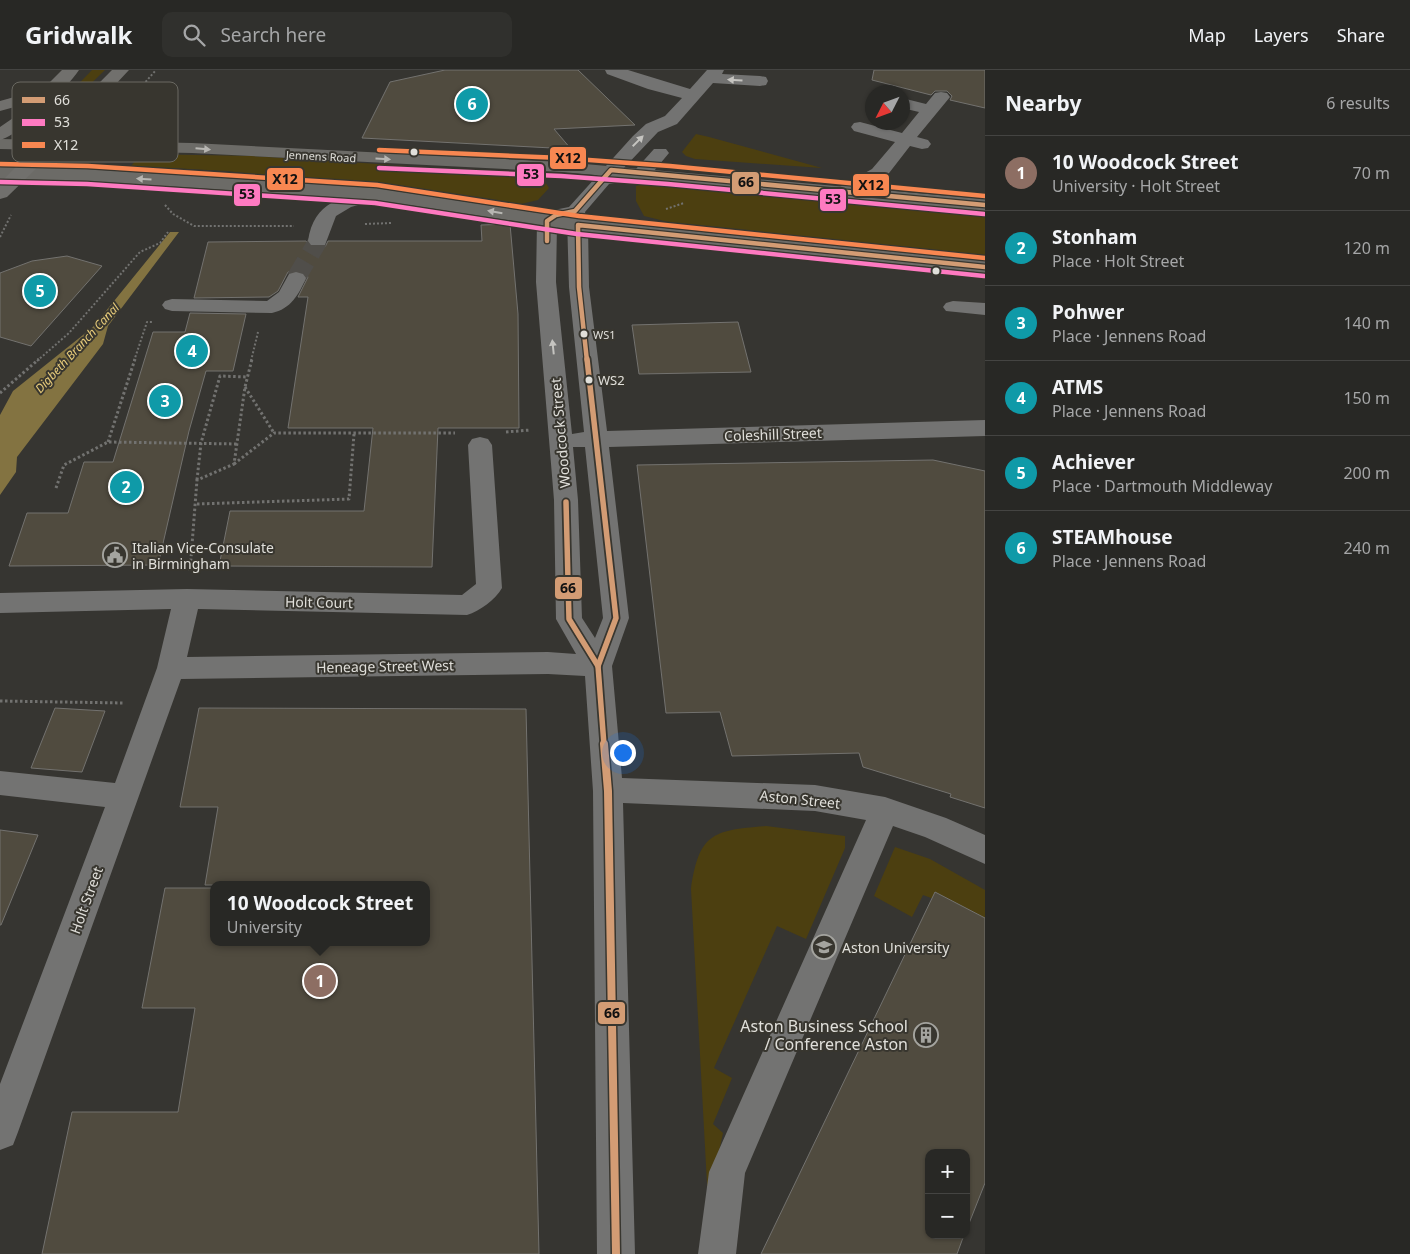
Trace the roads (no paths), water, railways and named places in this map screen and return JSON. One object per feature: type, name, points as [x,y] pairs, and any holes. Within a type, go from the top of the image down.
[{"type":"highway","points":[[58,82],[71,70]]},
{"type":"highway","points":[[110,82],[122,70]]},
{"type":"highway","points":[[0,193],[33,162]]},
{"type":"main road","name":"Jennens Road","points":[[178,148],[608,175],[642,173],[985,205]]},
{"type":"main road","points":[[0,173],[87,175],[376,194],[547,221]]},
{"type":"main road","points":[[576,218],[652,233],[985,267]]},
{"type":"street","points":[[614,70],[654,85],[692,96]]},
{"type":"street","points":[[547,221],[556,215],[576,218],[608,175],[652,128],[671,120],[712,74],[760,81]]},
{"type":"street","points":[[845,192],[879,173],[914,145],[936,104],[910,103]]},
{"type":"street","points":[[642,173],[660,153],[673,128],[671,120]]},
{"type":"street","points":[[860,127],[914,145]]},
{"type":"street","points":[[660,153],[664,167],[669,175]]},
{"type":"street","points":[[879,173],[901,198]]},
{"type":"street","points":[[318,242],[319,226],[323,216],[340,205],[376,194]]},
{"type":"street","name":"Woodcock Street","points":[[576,218],[579,287],[616,618],[598,666],[608,791],[616,1254]]},
{"type":"street","name":"Woodcock Street","points":[[547,221],[546,282],[562,440],[566,500],[569,619],[598,666]]},
{"type":"street","points":[[172,305],[272,307],[281,302],[288,294],[296,278]]},
{"type":"street","points":[[953,307],[985,310]]},
{"type":"street","name":"Coleshill Street","points":[[562,440],[596,441],[814,423],[985,428]]},
{"type":"street","name":"Holt Court","points":[[0,602],[187,598],[467,604],[489,588],[489,439]]},
{"type":"street","name":"Holt Street","points":[[0,1132],[159,704],[171,668],[187,598]]},
{"type":"street","name":"Heneage Street West","points":[[171,668],[548,663],[598,666]]},
{"type":"street","points":[[0,783],[125,797]]},
{"type":"street","name":"Aston Street","points":[[608,791],[644,790],[815,798],[885,810],[935,827],[985,850]]},
{"type":"street","points":[[717,1254],[727,1172],[885,810]]},
{"type":"water","name":"Digbeth Branch Canal","points":[[170,232],[179,232],[108,326],[103,344],[17,457],[16,472],[0,495],[0,415],[13,391],[93,327]]},
{"type":"tunnel","points":[[296,278],[318,241]]},
{"type":"place","name":"STEAMhouse","points":[[472,104]]},
{"type":"place","name":"Achiever","points":[[40,291]]},
{"type":"place","name":"WS1","points":[[584,334]]},
{"type":"place","name":"ATMS","points":[[192,351]]},
{"type":"place","name":"WS2","points":[[589,380]]},
{"type":"place","name":"Pohwer","points":[[165,401]]},
{"type":"place","name":"Stonham","points":[[126,487]]},
{"type":"place","name":"Italian Vice-Consulate in Birmingham","points":[[115,555]]},
{"type":"place","name":"Aston University","points":[[824,947]]},
{"type":"place","name":"10 Woodcock Street","points":[[320,981]]},
{"type":"place","name":"Aston Business School / Conference Aston","points":[[926,1035]]}]
